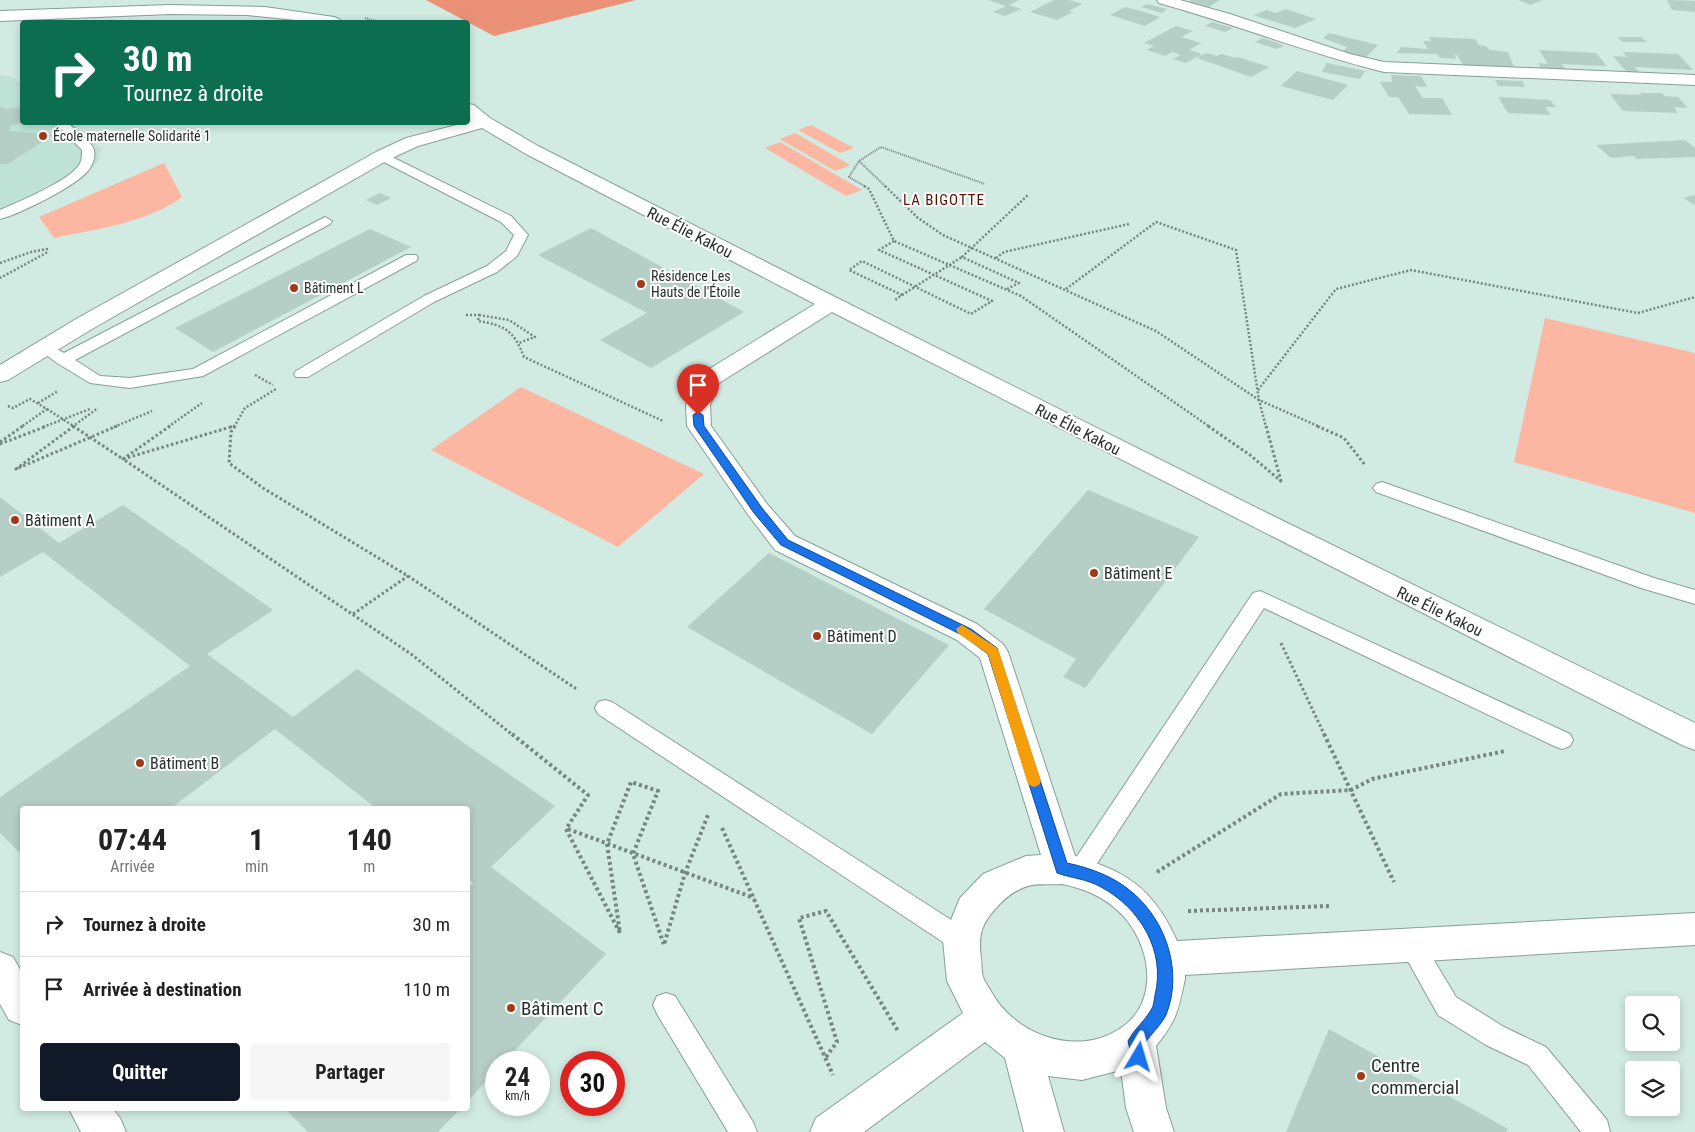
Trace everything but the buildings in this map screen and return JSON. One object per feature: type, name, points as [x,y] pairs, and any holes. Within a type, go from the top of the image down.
[{"type":"street","points":[[1164,0],[1226,17],[1344,57],[1384,67],[1695,80]]},
{"type":"street","points":[[0,16],[123,10],[207,10],[254,11],[325,20]]},
{"type":"street","name":"Rue Élie Kakou","points":[[470,111],[484,122],[532,150],[830,304],[1237,510],[1695,737]]},
{"type":"street","points":[[0,375],[44,348],[382,156],[412,142],[484,122]]},
{"type":"street","points":[[830,304],[710,379],[698,405],[699,426],[758,510],[784,543],[967,632],[993,652],[1070,870]]},
{"type":"street","points":[[1070,870],[1106,882],[1128,898],[1147,918],[1160,943],[1167,979],[1159,1013],[1136,1041],[1112,1055],[1082,1060],[1051,1058],[1021,1047],[986,1020],[965,981],[961,940],[972,909],[995,885],[1026,871],[1070,870]]},
{"type":"street","points":[[1164,959],[1695,929]]},
{"type":"street","points":[[0,969],[20,1004]]},
{"type":"street","points":[[841,1124],[986,1020]]},
{"type":"street","points":[[1136,1041],[1146,1108],[1154,1132]]},
{"type":"street","points":[[1021,1047],[1044,1132]]},
{"type":"street","points":[[90,1111],[106,1132]]},
{"type":"lane","points":[[0,215],[61,185],[82,171],[88,159],[88,149],[63,125]]},
{"type":"lane","points":[[302,374],[429,299],[492,269],[512,254],[521,235],[506,219],[382,156]]},
{"type":"lane","points":[[63,360],[325,221]]},
{"type":"lane","points":[[44,348],[96,380],[130,383],[197,373],[411,258]]},
{"type":"lane","points":[[1382,488],[1648,583],[1695,597]]},
{"type":"lane","points":[[1070,870],[1260,598],[1562,740]]},
{"type":"lane","points":[[605,708],[961,940]]},
{"type":"lane","points":[[1411,945],[1447,1006],[1495,1036],[1537,1056],[1597,1130]]},
{"type":"lane","points":[[666,1005],[743,1132]]},
{"type":"path","points":[[985,184],[881,147],[859,161],[849,177],[869,189],[894,241],[1021,296],[1242,449],[1282,482],[1259,400],[1236,250],[1156,222],[1066,290]]},
{"type":"path","points":[[859,161],[918,218],[943,235],[1156,332],[1259,400],[1344,438],[1382,488]]},
{"type":"path","points":[[895,300],[962,257],[1029,194]]},
{"type":"path","points":[[995,258],[1004,252],[1128,224]]},
{"type":"path","points":[[894,241],[879,250],[992,301],[971,314],[862,262],[849,270],[902,294]]},
{"type":"path","points":[[0,262],[47,249],[46,253],[0,278]]},
{"type":"path","points":[[962,257],[1019,282],[1006,289]]},
{"type":"path","points":[[1258,390],[1336,289],[1411,270],[1638,312],[1695,297]]},
{"type":"path","points":[[479,315],[478,322],[492,323],[507,329],[515,335],[524,357],[664,421],[670,427]]},
{"type":"path","points":[[459,316],[479,315],[509,320],[535,337],[519,343]]},
{"type":"path","points":[[278,388],[245,408],[231,432],[229,463],[263,488],[408,576],[605,708]]},
{"type":"path","points":[[123,459],[208,398]]},
{"type":"path","points":[[6,405],[13,408],[30,399],[47,409],[411,654],[588,795],[566,829]]},
{"type":"path","points":[[0,443],[104,404],[16,468],[160,408]]},
{"type":"path","points":[[0,443],[47,409]]},
{"type":"path","points":[[123,459],[234,426]]},
{"type":"path","points":[[353,614],[408,576]]},
{"type":"path","points":[[1260,598],[1394,882]]},
{"type":"path","points":[[1156,873],[1281,794],[1350,790],[1372,779],[1562,740]]},
{"type":"path","points":[[566,829],[620,934],[607,844],[631,782],[658,792],[633,854],[664,945],[685,873],[709,812],[715,819]]},
{"type":"path","points":[[720,825],[725,831],[825,1057],[841,1124]]},
{"type":"path","points":[[566,829],[755,899]]},
{"type":"path","points":[[825,1057],[837,1042],[799,918],[826,911],[920,1067]]},
{"type":"shaded area","points":[[426,0],[636,0],[494,36],[470,23],[470,20],[464,20]]},
{"type":"shaded area","name":"École maternelle Solidarité 1","points":[[0,75],[10,76],[20,83],[20,125],[74,125],[101,149],[98,161],[89,172],[72,185],[0,220]]},
{"type":"shaded area","points":[[811,125],[854,148],[840,153],[798,130]]},
{"type":"shaded area","points":[[795,133],[850,165],[835,171],[780,139]]},
{"type":"shaded area","points":[[780,142],[862,190],[846,196],[765,148]]},
{"type":"shaded area","points":[[164,163],[182,197],[153,213],[121,224],[54,238],[39,217]]},
{"type":"shaded area","points":[[1545,318],[1695,353],[1695,513],[1514,462]]},
{"type":"shaded area","points":[[521,387],[704,474],[618,547],[431,450]]},
{"type":"slow traffic","points":[[962,629],[993,652],[1034,781]]},
{"type":"place","name":"École maternelle Solidarité 1","points":[[43,136]]},
{"type":"place","name":"Résidence Les Hauts de l'Étoile","points":[[641,284]]},
{"type":"place","name":"Bâtiment L","points":[[294,288]]},
{"type":"place","name":"Bâtiment A","points":[[15,520]]},
{"type":"place","name":"Bâtiment E","points":[[1094,573]]},
{"type":"place","name":"Bâtiment D","points":[[817,636]]},
{"type":"place","name":"Bâtiment B","points":[[140,763]]},
{"type":"place","name":"Bâtiment C","points":[[511,1008]]},
{"type":"place","name":"Centre commercial","points":[[1361,1076]]},
{"type":"district","name":"LA BIGOTTE","points":[[944,200]]},
{"type":"route","points":[[698,415],[699,426],[758,510],[784,543],[967,632],[993,652],[1062,869],[1079,872],[1106,882],[1128,898],[1147,918],[1160,943],[1167,979],[1159,1013],[1136,1041],[1139,1057]]}]
